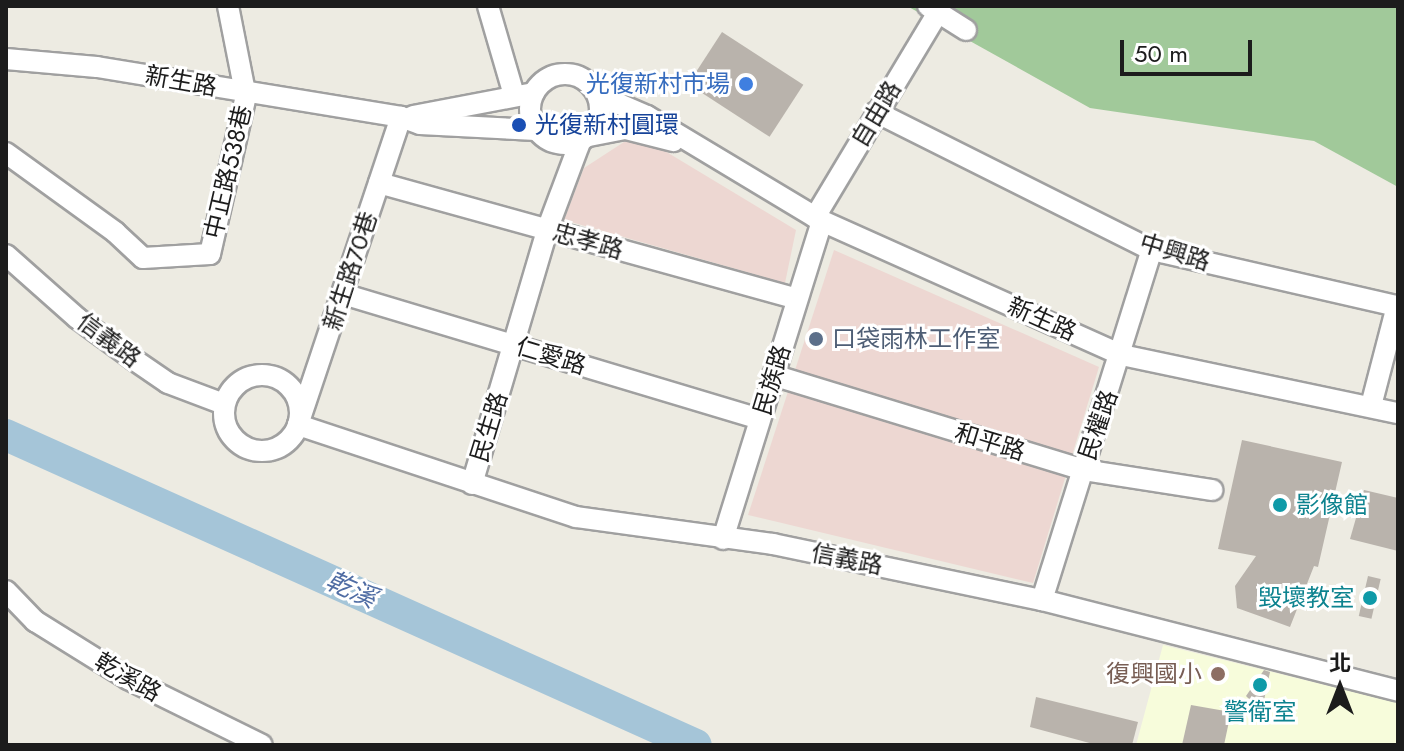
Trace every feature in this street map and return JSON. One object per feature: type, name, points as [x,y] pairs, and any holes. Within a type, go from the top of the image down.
[{"type":"street","points":[[228,6],[246,92]]},
{"type":"street","points":[[488,6],[536,130]]},
{"type":"street","points":[[933,9],[966,30]]},
{"type":"street","name":"自由路","points":[[818,219],[933,9]]},
{"type":"street","name":"新生路","points":[[6,59],[97,67],[401,117],[420,124],[536,130],[559,144],[614,131],[639,131],[710,156]]},
{"type":"street","name":"新生路","points":[[401,117],[524,94],[550,77],[572,75],[583,79],[598,95],[647,116],[818,219],[1122,355],[1398,413]]},
{"type":"street","name":"中正路538巷","points":[[6,153],[115,232],[143,258],[210,254],[246,92]]},
{"type":"street","points":[[584,139],[600,117],[598,95]]},
{"type":"street","name":"中興路","points":[[876,112],[1152,250],[1397,306],[1371,406]]},
{"type":"street","name":"新生路70巷","points":[[298,425],[401,117]]},
{"type":"street","name":"民生路","points":[[472,484],[547,230],[584,139]]},
{"type":"street","name":"忠孝路","points":[[379,183],[796,299]]},
{"type":"street","name":"民族路","points":[[723,539],[818,219]]},
{"type":"street","name":"民權路","points":[[1042,600],[1122,355],[1152,250]]},
{"type":"street","name":"信義路","points":[[6,255],[77,318],[168,383],[224,404]]},
{"type":"street","name":"仁愛路","points":[[343,294],[760,419]]},
{"type":"street","name":"和平路","points":[[773,375],[1083,470],[1212,490]]},
{"type":"street","points":[[273,376],[285,382],[298,401],[298,425],[292,437],[270,450],[245,447],[227,429],[224,404],[238,383],[249,377],[273,376]]},
{"type":"street","name":"信義路","points":[[298,425],[576,517],[773,544],[1042,600],[1398,691]]},
{"type":"street","name":"乾溪路","points":[[6,591],[35,621],[128,679],[262,745]]},
{"type":"shaded area","points":[[624,142],[650,142],[796,230],[785,283],[564,220],[584,168]]},
{"type":"shaded area","points":[[834,250],[1099,367],[1033,583],[748,515]]},
{"type":"shaded area","name":"復興國小","points":[[1163,645],[1398,703],[1398,745],[1136,745]]},
{"type":"green space","points":[[907,6],[1398,6],[1398,187],[1314,141],[1090,108]]},
{"type":"building","name":"光復新村市場","points":[[722,32],[803,85],[770,137],[688,84]]},
{"type":"building","name":"影像館","points":[[1242,440],[1342,462],[1318,567],[1314,566],[1290,627],[1237,608],[1235,586],[1256,556],[1218,549]]},
{"type":"building","points":[[1364,490],[1398,498],[1398,551],[1350,539]]},
{"type":"building","name":"毀壞教室","points":[[1368,576],[1381,579],[1371,619],[1359,616]]},
{"type":"building","name":"警衛室","points":[[1264,670],[1270,672],[1263,705],[1254,704],[1246,696]]},
{"type":"building","points":[[1036,697],[1138,722],[1132,745],[1097,745],[1030,727]]},
{"type":"building","points":[[1191,705],[1231,712],[1224,745],[1182,745]]},
{"type":"waterway","name":"乾溪","points":[[6,435],[696,745]]},
{"type":"place","name":"光復新村市場","points":[[746,84]]},
{"type":"place","name":"光復新村圓環","points":[[519,125]]},
{"type":"place","name":"口袋雨林工作室","points":[[816,339]]},
{"type":"place","name":"影像館","points":[[1280,505]]},
{"type":"place","name":"毀壞教室","points":[[1370,598]]},
{"type":"place","name":"復興國小","points":[[1218,674]]},
{"type":"place","name":"警衛室","points":[[1260,685]]}]
